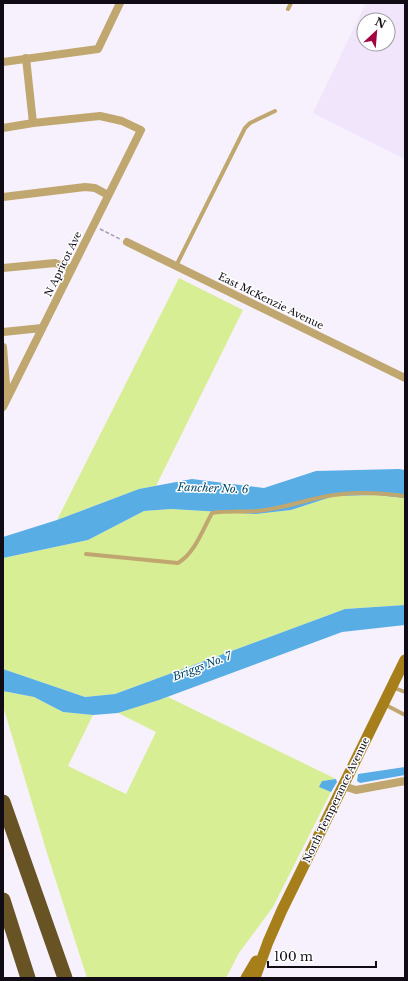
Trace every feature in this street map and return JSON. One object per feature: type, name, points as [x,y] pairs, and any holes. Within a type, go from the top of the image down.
[{"type":"highway","points":[[3,802],[65,978]]},
{"type":"highway","points":[[3,900],[28,978]]},
{"type":"main road","name":"North Temperance Avenue","points":[[246,978],[268,942],[405,660]]},
{"type":"main road","name":"North Temperance Avenue","points":[[255,978],[268,942]]},
{"type":"street","points":[[3,62],[98,49],[120,3]]},
{"type":"street","points":[[3,128],[33,123],[26,58]]},
{"type":"street","name":"N Apricot Ave","points":[[3,407],[141,130],[122,121],[100,116],[33,123]]},
{"type":"street","points":[[3,197],[85,187],[95,188],[108,195]]},
{"type":"street","name":"East McKenzie Avenue","points":[[128,242],[405,378]]},
{"type":"street","points":[[3,268],[55,263],[72,269]]},
{"type":"street","points":[[3,332],[42,328]]},
{"type":"street","points":[[3,348],[7,398]]},
{"type":"street","points":[[343,786],[356,790],[405,781]]},
{"type":"lane","points":[[288,9],[291,3]]},
{"type":"lane","points":[[176,266],[245,128],[250,123],[275,112]]},
{"type":"lane","points":[[86,554],[178,563],[185,559],[191,552],[212,513],[265,510],[334,495],[375,493],[405,496]]},
{"type":"lane","points":[[392,687],[405,692]]},
{"type":"lane","points":[[384,704],[405,715]]},
{"type":"path","points":[[100,229],[128,242]]},
{"type":"shaded area","points":[[366,3],[405,3],[405,159],[313,113],[356,24],[356,52],[396,52],[396,12],[362,12]]},
{"type":"green space","points":[[179,278],[243,310],[156,486],[139,489],[57,520]]},
{"type":"green space","points":[[376,495],[405,498],[405,605],[345,609],[115,694],[85,697],[3,669],[3,558],[88,540],[144,511],[171,509],[256,514],[291,510],[334,496]]},
{"type":"green space","points":[[3,691],[34,697],[63,712],[93,715],[68,766],[126,794],[156,732],[118,713],[168,697],[336,779],[322,781],[320,787],[331,792],[273,907],[239,953],[226,978],[87,978],[47,853],[3,706]]},
{"type":"water","name":"Fancher No. 6","points":[[405,470],[405,498],[376,495],[334,496],[291,510],[256,514],[171,509],[144,511],[88,540],[3,558],[3,537],[57,520],[139,489],[192,479],[264,488],[316,471]]},
{"type":"water","name":"Briggs No. 7","points":[[405,605],[405,625],[342,632],[159,700],[118,713],[93,715],[63,712],[34,697],[3,691],[3,669],[85,697],[115,694],[345,609]]},
{"type":"water","points":[[405,767],[405,775],[360,783],[357,781],[358,774]]},
{"type":"water","points":[[336,779],[337,782],[331,792],[319,787],[322,781]]}]
